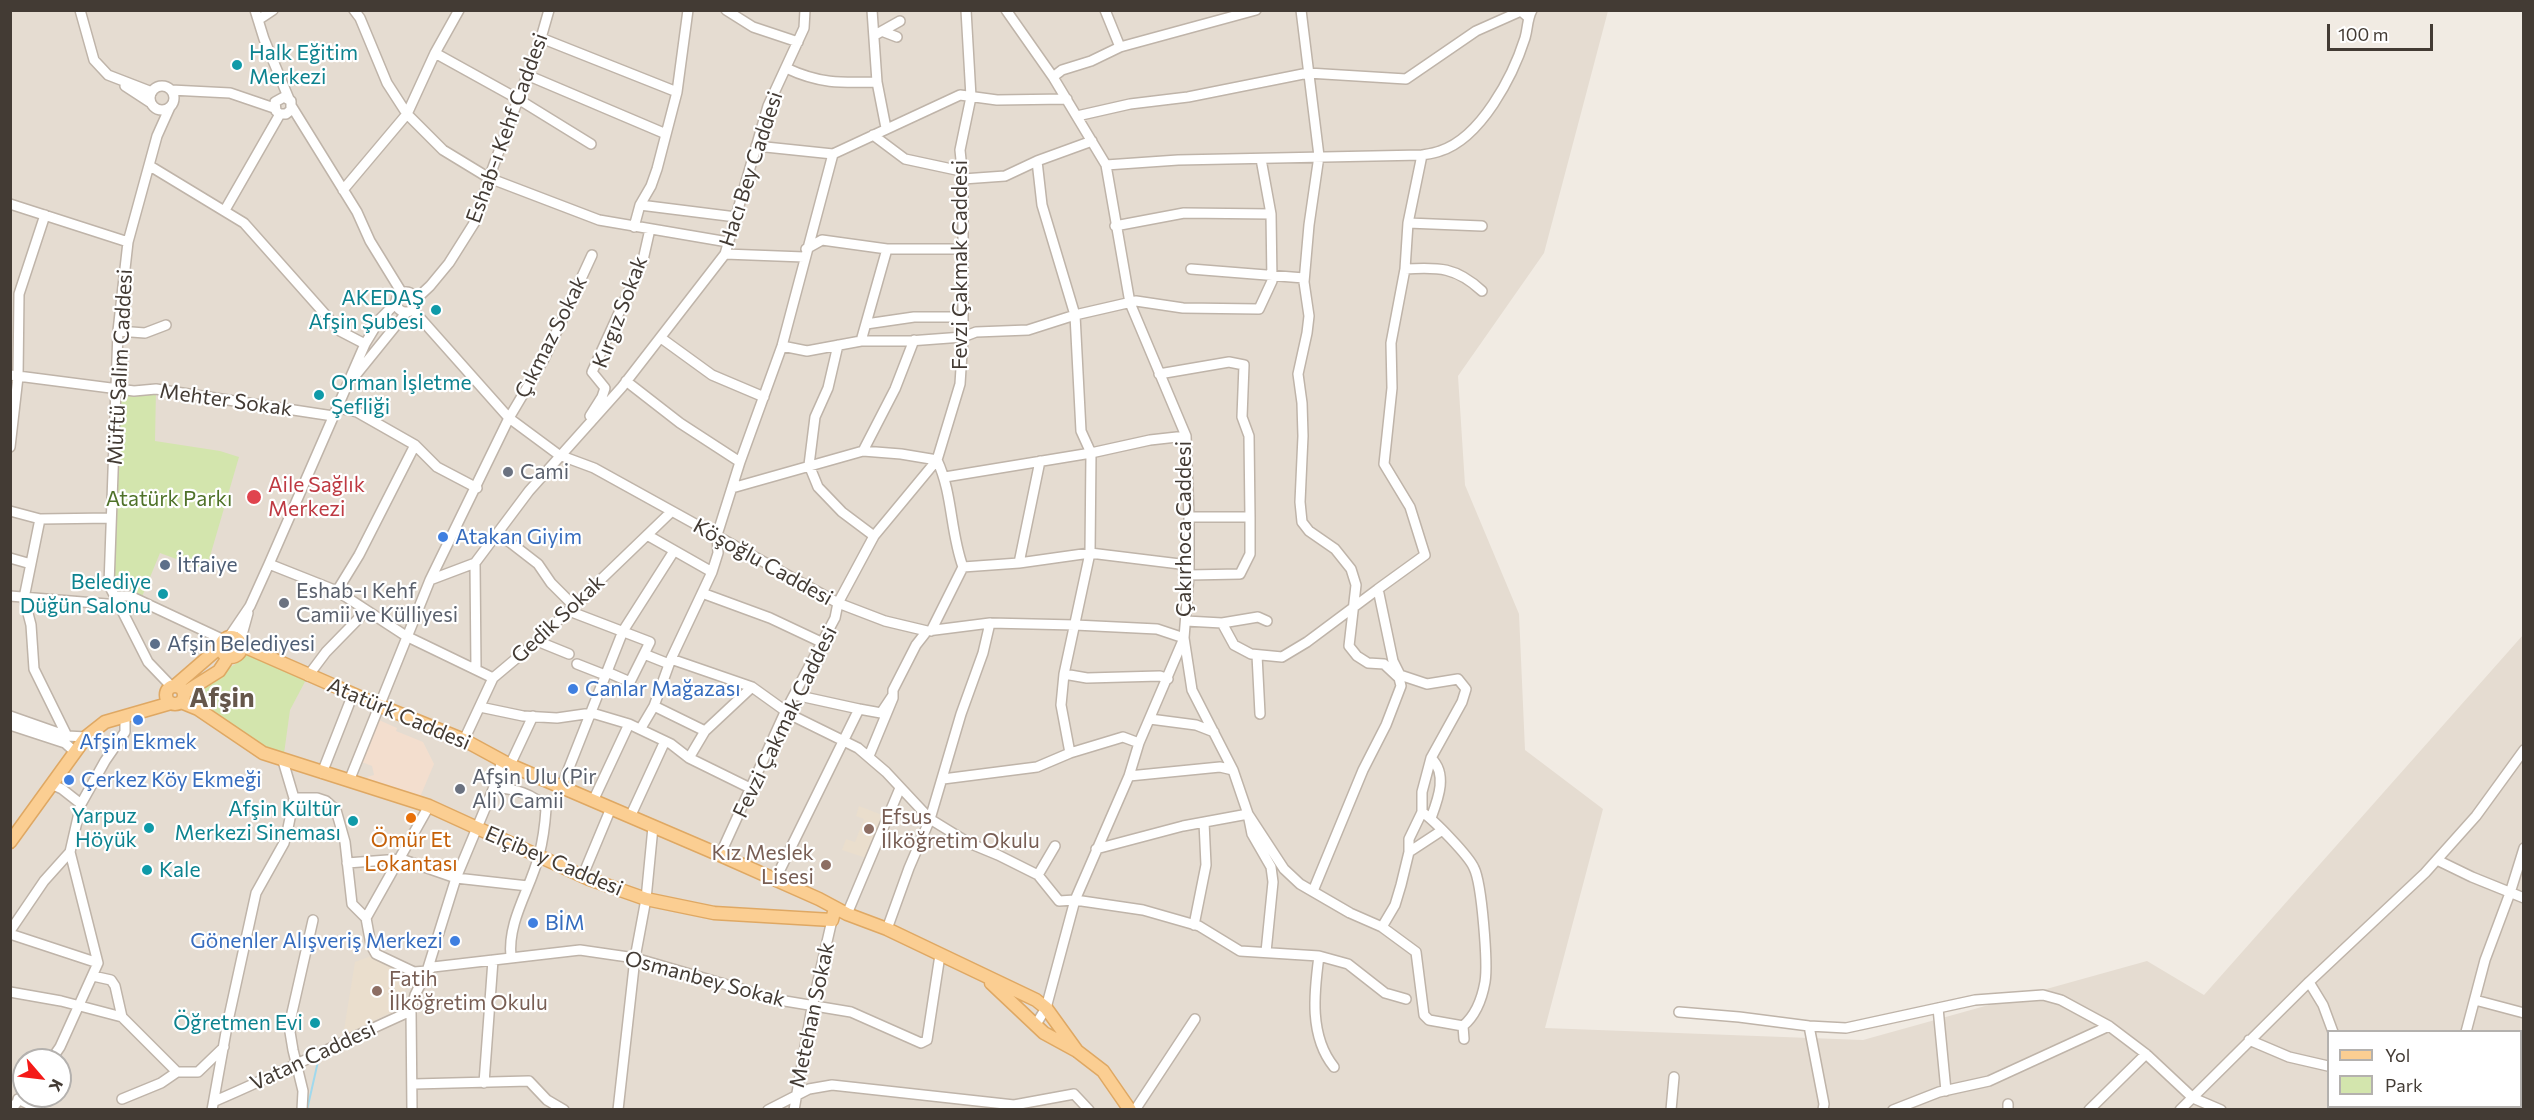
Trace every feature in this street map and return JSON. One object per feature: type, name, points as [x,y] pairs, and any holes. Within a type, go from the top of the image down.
[{"type":"main road","name":"Atatürk Caddesi","points":[[231,644],[464,740],[506,763],[561,788],[775,880],[833,914],[847,914],[887,929],[1036,1000],[1046,1008],[1077,1051]]},
{"type":"main road","points":[[10,842],[86,737],[105,722],[138,712],[219,670],[231,644]]},
{"type":"main road","name":"Elçibey Caddesi","points":[[175,694],[263,753],[429,806],[583,875],[646,899],[714,913],[833,914]]},
{"type":"main road","points":[[10,834],[32,812]]},
{"type":"main road","name":"Atatürk Caddesi","points":[[984,976],[1035,1026],[1077,1051],[1103,1071],[1130,1110]]},
{"type":"street","points":[[80,10],[94,60],[108,75],[163,110],[197,93]]},
{"type":"street","points":[[273,10],[256,15],[290,103],[357,212],[370,242],[402,293]]},
{"type":"street","points":[[354,10],[360,18],[387,83],[407,114],[443,150],[489,178],[598,220],[728,242]]},
{"type":"street","points":[[343,190],[407,114],[435,53],[459,10]]},
{"type":"street","name":"Eshab-ı Kehf Caddesi","points":[[416,298],[430,286],[466,239],[478,217],[489,178],[542,38],[549,10]]},
{"type":"street","points":[[634,227],[640,205],[651,186],[677,92],[688,10]]},
{"type":"street","points":[[726,10],[753,27],[798,42]]},
{"type":"street","name":"Hacı Bey Caddesi","points":[[475,563],[529,491],[626,381],[725,254],[768,106],[804,28],[805,10]]},
{"type":"street","points":[[872,10],[880,34],[878,82],[886,128]]},
{"type":"street","name":"Fevzi Çakmak Caddesi","points":[[720,855],[786,710],[835,618],[838,603],[874,536],[937,460],[960,384],[963,337],[960,150],[971,97],[966,10]]},
{"type":"street","name":"Çakırhoca Caddesi","points":[[1006,10],[1053,77],[1107,165],[1115,226],[1130,303],[1186,436],[1189,517],[1189,570],[1184,638],[1139,743],[1129,776],[1075,900],[1046,1008],[1035,1026]]},
{"type":"street","points":[[1105,10],[1120,47]]},
{"type":"street","points":[[1053,77],[1062,70],[1091,62],[1120,47],[1256,10]]},
{"type":"street","points":[[1301,10],[1319,156],[1304,278],[1309,316],[1298,374],[1302,403],[1300,502],[1302,522],[1309,531],[1335,549],[1351,569],[1356,585],[1349,646],[1357,656],[1368,663],[1384,664],[1399,678],[1401,686],[1313,891]]},
{"type":"street","points":[[1077,116],[1130,104],[1188,97],[1308,73],[1406,79],[1476,31],[1521,11],[1530,14],[1526,36],[1512,72],[1483,119],[1460,140],[1442,151],[1422,155],[1319,156],[1107,165]]},
{"type":"street","points":[[880,34],[900,21]]},
{"type":"street","points":[[880,34],[897,37]]},
{"type":"street","points":[[542,38],[677,92]]},
{"type":"street","points":[[435,53],[518,99],[591,144]]},
{"type":"street","points":[[786,68],[815,79],[834,83],[878,82]]},
{"type":"street","points":[[277,72],[279,107]]},
{"type":"street","points":[[108,75],[152,92]]},
{"type":"street","points":[[527,75],[666,134]]},
{"type":"street","points":[[152,92],[161,86],[171,90],[197,93],[230,93],[279,107],[307,133]]},
{"type":"street","points":[[171,90],[172,104]]},
{"type":"street","points":[[152,92],[157,136]]},
{"type":"street","points":[[756,146],[833,154],[960,95],[996,100],[1066,99]]},
{"type":"street","points":[[225,210],[284,97],[290,103]]},
{"type":"street","points":[[279,107],[290,103]]},
{"type":"street","name":"Müftü Salim Caddesi","points":[[172,104],[157,136],[128,242],[118,331],[118,388],[109,585],[148,662],[175,694]]},
{"type":"street","points":[[873,135],[905,159],[962,175],[1005,176],[1037,161],[1092,141]]},
{"type":"street","points":[[641,728],[654,706],[670,661],[712,572],[718,553],[717,536],[740,462],[782,346],[833,154]]},
{"type":"street","points":[[1222,623],[1234,645],[1251,654],[1282,657],[1353,609],[1425,555],[1410,507],[1384,464],[1392,388],[1391,343],[1405,269],[1408,223],[1422,155]]},
{"type":"street","points":[[782,346],[807,351],[861,341],[963,337],[976,332],[1028,330],[1076,315],[1136,301],[1183,308],[1259,309],[1272,281],[1271,214],[1268,183],[1262,159]]},
{"type":"street","points":[[1037,161],[1042,206],[1076,315],[1080,432],[1091,453],[1090,553],[1064,674],[1061,705],[1070,753]]},
{"type":"street","points":[[150,166],[244,223],[340,331],[365,344]]},
{"type":"street","points":[[10,204],[128,242]]},
{"type":"street","points":[[640,205],[736,217]]},
{"type":"street","points":[[1115,226],[1184,213],[1271,214]]},
{"type":"street","points":[[10,447],[19,294],[45,214]]},
{"type":"street","points":[[1408,223],[1482,226]]},
{"type":"street","name":"Kırgız Sokak","points":[[587,425],[591,411],[602,397],[605,388],[592,372],[643,260],[650,229]]},
{"type":"street","points":[[725,254],[805,253],[822,240],[887,249],[962,249]]},
{"type":"street","points":[[861,341],[887,249]]},
{"type":"street","name":"Çıkmaz Sokak","points":[[349,781],[430,580],[477,488],[509,418],[544,359],[592,255]]},
{"type":"street","points":[[1405,269],[1442,267],[1469,279],[1482,291]]},
{"type":"street","points":[[1191,269],[1304,278]]},
{"type":"street","points":[[10,596],[119,605],[120,596],[129,596],[231,644],[269,564],[365,344],[383,315],[395,304],[397,297],[408,292],[416,298],[410,312],[348,385]]},
{"type":"street","points":[[395,304],[399,310],[410,312]]},
{"type":"street","name":"Köşoğlu Caddesi","points":[[410,312],[509,418],[559,455],[594,468],[838,603],[885,621],[928,631],[990,623],[1075,625],[1157,629],[1184,638]]},
{"type":"street","points":[[383,315],[395,327]]},
{"type":"street","points":[[866,324],[914,317],[962,317]]},
{"type":"street","points":[[118,331],[145,333],[166,325]]},
{"type":"street","points":[[661,338],[712,375],[764,398]]},
{"type":"street","points":[[863,451],[895,389],[914,340]]},
{"type":"street","points":[[838,345],[828,388],[815,417],[809,465],[818,487],[842,512],[874,536]]},
{"type":"street","points":[[963,567],[1019,563],[1090,553],[1189,570],[1240,574],[1250,554],[1249,436],[1242,417],[1244,365],[1229,362],[1159,374]]},
{"type":"street","name":"Mehter Sokak","points":[[14,376],[134,391],[156,389],[336,412],[357,412],[415,445],[437,467],[477,488]]},
{"type":"street","points":[[626,381],[680,423],[740,462]]},
{"type":"street","points":[[945,477],[1091,453],[1150,440],[1186,436]]},
{"type":"street","points":[[337,591],[359,555],[415,445]]},
{"type":"street","points":[[732,488],[863,451],[937,460],[945,477],[955,546],[963,567],[928,631],[911,654],[893,690],[869,756]]},
{"type":"street","points":[[1019,563],[1040,461]]},
{"type":"street","points":[[10,511],[40,519],[111,518]]},
{"type":"street","name":"Gedik Sokak","points":[[464,740],[493,678],[537,641],[671,512]]},
{"type":"street","points":[[1189,517],[1250,517]]},
{"type":"street","points":[[40,519],[24,598],[31,625],[34,669],[67,736]]},
{"type":"street","points":[[498,533],[538,564],[550,584],[572,608],[650,642],[630,682],[577,664]]},
{"type":"street","points":[[648,535],[712,572]]},
{"type":"street","points":[[561,788],[623,631],[674,551]]},
{"type":"street","points":[[10,558],[31,564]]},
{"type":"street","points":[[430,580],[475,563],[476,669]]},
{"type":"street","points":[[269,564],[337,591],[406,636],[493,678]]},
{"type":"street","points":[[1378,589],[1393,661],[1400,675],[1427,684],[1458,679],[1466,689],[1462,702],[1431,758],[1422,792],[1422,812],[1412,830],[1409,852],[1395,905],[1382,927]]},
{"type":"street","points":[[702,593],[770,618],[821,642]]},
{"type":"street","points":[[309,676],[326,652],[366,611]]},
{"type":"street","points":[[1186,621],[1222,623],[1258,617],[1268,621]]},
{"type":"street","points":[[887,929],[930,819],[961,714],[983,653],[990,623]]},
{"type":"street","points":[[1184,638],[1192,690],[1233,770],[1248,814],[1252,834],[1271,867],[1273,882],[1266,952]]},
{"type":"street","points":[[537,641],[569,654]]},
{"type":"street","points":[[644,654],[752,687],[791,715],[869,756],[930,819],[969,843],[1038,875],[1059,901],[1075,900],[1143,910],[1194,925],[1240,951],[1319,956],[1348,964],[1385,993],[1406,999]]},
{"type":"street","points":[[1257,655],[1260,714]]},
{"type":"street","points":[[1064,674],[1087,678],[1160,676],[1168,679]]},
{"type":"street","points":[[689,758],[705,731],[752,687]]},
{"type":"street","points":[[322,773],[353,694]]},
{"type":"street","points":[[795,694],[881,713],[893,695]]},
{"type":"street","points":[[654,706],[705,731]]},
{"type":"street","points":[[480,707],[557,718],[592,713],[629,724],[641,728],[689,758],[752,789]]},
{"type":"street","points":[[775,880],[859,709]]},
{"type":"street","points":[[10,716],[67,736],[86,737]]},
{"type":"street","points":[[412,1110],[414,1084],[411,1011],[415,995],[427,971],[456,878],[494,787],[533,716]]},
{"type":"street","points":[[59,1048],[98,963],[70,852],[81,804],[105,761],[125,732],[125,717]]},
{"type":"street","points":[[1150,719],[1196,725],[1214,732]]},
{"type":"street","points":[[593,801],[629,724]]},
{"type":"street","points":[[10,725],[64,743],[75,752]]},
{"type":"street","points":[[943,779],[1037,767],[1070,753],[1123,737],[1139,743]]},
{"type":"street","points":[[630,817],[665,741]]},
{"type":"street","points":[[2181,1110],[2308,982],[2437,860],[2476,816],[2523,750]]},
{"type":"street","points":[[1431,758],[1437,765],[1441,778],[1431,818]]},
{"type":"street","points":[[213,1105],[256,893],[284,843],[294,798],[283,761]]},
{"type":"street","points":[[1129,776],[1220,767],[1233,770]]},
{"type":"street","points":[[51,784],[62,789],[81,804]]},
{"type":"street","points":[[494,787],[539,800],[546,809],[539,855],[515,922],[511,957]]},
{"type":"street","points":[[847,914],[900,788]]},
{"type":"street","points":[[294,798],[317,798],[326,801],[336,810],[345,842],[352,904],[366,918],[371,945],[376,954],[414,972],[427,971]]},
{"type":"street","points":[[366,918],[401,860],[429,806]]},
{"type":"street","points":[[583,875],[611,808]]},
{"type":"street","points":[[1422,812],[1431,818],[1472,863],[1481,896],[1485,980],[1475,1013],[1462,1026]]},
{"type":"street","points":[[1248,814],[1284,869],[1300,884],[1350,913],[1382,927],[1416,952],[1424,1015],[1429,1020],[1462,1026]]},
{"type":"street","points":[[1096,849],[1204,822],[1248,814]]},
{"type":"street","points":[[1194,925],[1206,865],[1204,822]]},
{"type":"street","points":[[618,1110],[635,958],[646,899],[653,827]]},
{"type":"street","points":[[1409,852],[1441,831]]},
{"type":"street","points":[[1038,875],[1055,846]]},
{"type":"street","points":[[2467,1030],[2485,960],[2510,893],[2523,848]]},
{"type":"street","points":[[70,852],[44,881],[10,932],[98,963]]},
{"type":"street","points":[[347,863],[401,860],[456,878],[528,886]]},
{"type":"street","points":[[2437,860],[2523,897]]},
{"type":"street","name":"Metehan Sokak","points":[[794,1110],[794,1098],[812,1007],[833,914]]},
{"type":"street","points":[[302,1110],[303,1091],[290,1026],[313,920]]},
{"type":"street","name":"Osmanbey Sokak","points":[[427,971],[433,967],[580,950],[635,958],[779,1000],[851,1012],[921,1043],[927,1040],[940,955]]},
{"type":"street","points":[[1319,956],[1314,992],[1316,1020],[1319,1038],[1334,1067]]},
{"type":"street","points":[[484,1083],[493,960]]},
{"type":"street","points":[[93,976],[111,980],[115,986],[122,1017]]},
{"type":"street","points":[[2308,982],[2324,1005],[2332,1030]]},
{"type":"street","points":[[10,992],[61,1000],[122,1017],[177,1072]]},
{"type":"street","points":[[1679,1012],[1846,1028],[1975,1000],[2043,995],[2061,1000],[2109,1026],[2145,1054],[2193,1098],[2221,1110]]},
{"type":"street","points":[[2475,1000],[2523,1013]]},
{"type":"street","points":[[1938,1008],[1946,1091]]},
{"type":"street","name":"Vatan Caddesi","points":[[213,1105],[297,1063],[411,1011]]},
{"type":"street","points":[[1135,1110],[1195,1019]]},
{"type":"street","points":[[1462,1026],[1464,1039]]},
{"type":"street","points":[[1809,1026],[1824,1104],[1823,1110]]},
{"type":"street","points":[[1893,1110],[1911,1101],[1989,1081],[2109,1026]]},
{"type":"street","points":[[2249,1040],[2289,1057],[2327,1066]]},
{"type":"street","points":[[122,1099],[161,1083],[177,1072],[198,1072],[224,1047]]},
{"type":"street","points":[[2089,1110],[2145,1054]]},
{"type":"street","points":[[1671,1110],[1674,1077]]},
{"type":"street","points":[[414,1084],[529,1082],[547,1100],[564,1110]]},
{"type":"street","points":[[768,1110],[809,1089],[832,1085],[1014,1105],[1074,1094],[1089,1110]]},
{"type":"shaded area","points":[[10,11],[1608,11],[1544,253],[1458,376],[1465,485],[1519,614],[1525,750],[1603,809],[1545,1028],[1863,1040],[2147,961],[2204,995],[2523,635],[2523,1109],[11,1109]]},
{"type":"shaded area","points":[[379,720],[397,728],[396,731],[423,742],[434,764],[420,797],[371,786],[367,777],[374,775],[372,766],[362,762]]},
{"type":"shaded area","name":"Efsus İlköğretim Okulu","points":[[859,806],[882,815],[866,858],[842,850],[846,839],[855,842],[864,819],[856,816]]},
{"type":"shaded area","name":"Fatih İlköğretim Okulu","points":[[376,954],[414,972],[396,1010],[343,1036],[355,962]]},
{"type":"green space","name":"Atatürk Parkı","points":[[118,388],[156,389],[155,441],[220,451],[239,457],[206,570],[160,553],[141,599],[109,585]]},
{"type":"green space","points":[[243,653],[308,676],[290,710],[283,761],[183,699],[204,681],[235,664]]},
{"type":"waterway","points":[[307,1110],[319,1057]]},
{"type":"place","name":"Halk Eğitim Merkezi","points":[[237,65]]},
{"type":"place","name":"AKEDAŞ Afşin Şubesi","points":[[436,310]]},
{"type":"place","name":"Orman İşletme Şefliği","points":[[319,395]]},
{"type":"place","name":"Cami","points":[[508,472]]},
{"type":"place","name":"Aile Sağlık Merkezi","points":[[254,497]]},
{"type":"place","name":"Atakan Giyim","points":[[443,537]]},
{"type":"place","name":"İtfaiye","points":[[165,565]]},
{"type":"place","name":"Belediye Düğün Salonu","points":[[163,594]]},
{"type":"place","name":"Eshab-ı Kehf Camii ve Külliyesi","points":[[284,603]]},
{"type":"place","name":"Afşin Belediyesi","points":[[155,644]]},
{"type":"place","name":"Canlar Mağazası","points":[[573,689]]},
{"type":"place","name":"Afşin Ekmek","points":[[138,720]]},
{"type":"place","name":"Çerkez Köy Ekmeği","points":[[69,780]]},
{"type":"place","name":"Afşin Ulu (Pir Ali) Camii","points":[[460,789]]},
{"type":"place","name":"Ömür Et Lokantası","points":[[411,818]]},
{"type":"place","name":"Afşin Kültür Merkezi Sineması","points":[[353,821]]},
{"type":"place","name":"Yarpuz Höyük","points":[[149,828]]},
{"type":"place","name":"Efsus İlköğretim Okulu","points":[[869,829]]},
{"type":"place","name":"Kız Meslek Lisesi","points":[[826,865]]},
{"type":"place","name":"Kale","points":[[147,870]]},
{"type":"place","name":"BİM","points":[[533,923]]},
{"type":"place","name":"Gönenler Alışveriş Merkezi","points":[[455,941]]},
{"type":"place","name":"Fatih İlköğretim Okulu","points":[[377,991]]},
{"type":"place","name":"Öğretmen Evi","points":[[315,1023]]},
{"type":"district","name":"Afşin","points":[[222,698]]}]
